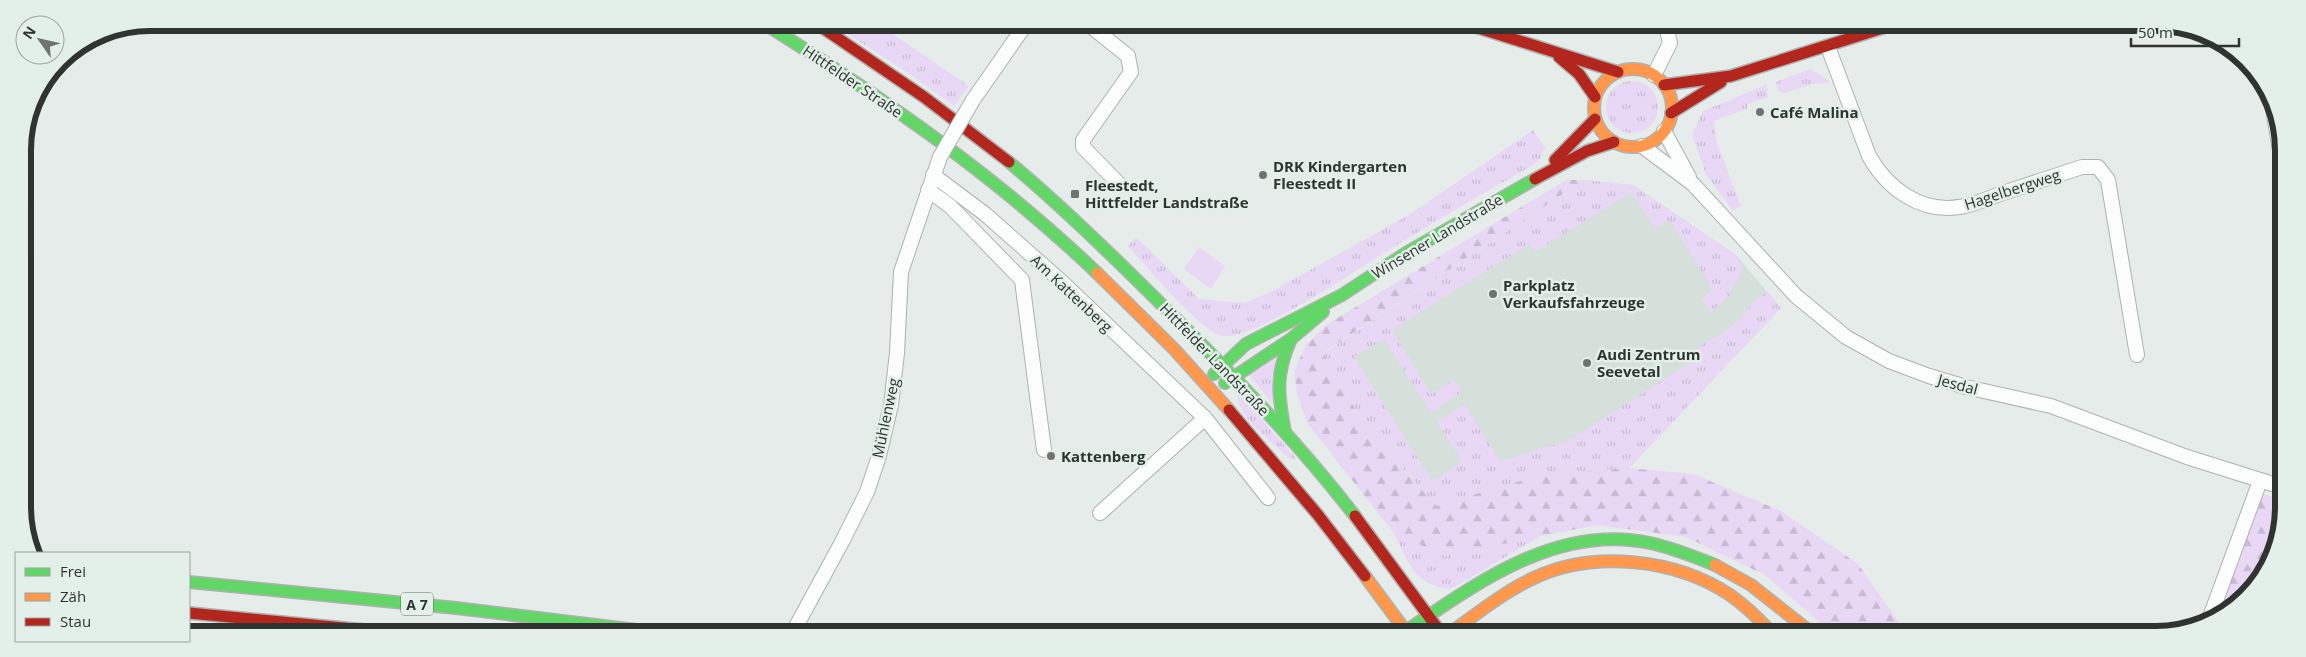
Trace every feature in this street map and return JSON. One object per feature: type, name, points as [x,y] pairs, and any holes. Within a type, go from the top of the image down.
[{"type":"main road","name":"Hittfelder Straße","points":[[776,31],[821,59],[939,140]]},
{"type":"main road","name":"Hittfelder Straße","points":[[827,31],[954,118]]},
{"type":"main road","points":[[1488,31],[1618,72]]},
{"type":"main road","points":[[1659,80],[1732,76],[1874,31]]},
{"type":"main road","points":[[1554,52],[1579,74],[1595,98]]},
{"type":"main road","points":[[1614,142],[1606,136],[1595,119],[1595,98],[1600,87],[1608,78],[1618,72],[1630,69],[1643,70],[1659,80],[1669,94],[1671,113],[1664,131],[1654,140],[1642,146]]},
{"type":"main road","points":[[1671,113],[1732,76]]},
{"type":"main road","name":"Hittfelder Landstraße","points":[[954,118],[1061,207],[1223,364],[1338,495],[1436,625]]},
{"type":"main road","name":"Winsener Landstraße","points":[[1533,180],[1577,139],[1595,119]]},
{"type":"main road","name":"Hittfelder Landstraße","points":[[939,140],[1014,197],[1053,232],[1173,349],[1209,387],[1319,516],[1401,625]]},
{"type":"main road","name":"Winsener Landstraße","points":[[1342,295],[1311,324],[1291,339],[1235,377],[1220,385],[1209,387],[1214,373],[1246,344],[1342,295],[1447,229],[1533,180],[1587,151],[1614,142],[1632,147],[1642,146]]},
{"type":"main road","name":"Winsener Landstraße","points":[[1285,434],[1276,380],[1280,364],[1291,339]]},
{"type":"main road","points":[[1416,625],[1476,586],[1534,555],[1570,545],[1604,540],[1663,545],[1692,553],[1726,568],[1768,596],[1803,625]]},
{"type":"main road","points":[[1461,625],[1501,596],[1550,571],[1576,564],[1624,562],[1651,565],[1709,584],[1734,598],[1754,613],[1764,625]]},
{"type":"main road","name":"A 7","points":[[190,582],[456,608],[602,626]]},
{"type":"main road","points":[[1486,624],[1501,596]]},
{"type":"main road","points":[[190,613],[322,626]]},
{"type":"street","name":"Mühlenweg","points":[[796,626],[867,492],[879,456],[891,405],[897,353],[901,272],[940,157],[973,100],[1021,31]]},
{"type":"street","points":[[1097,31],[1123,51],[1130,62],[1131,72],[1083,140],[1083,147],[1120,185]]},
{"type":"street","points":[[1659,80],[1670,43],[1667,31]]},
{"type":"street","name":"Hagelbergweg","points":[[1828,47],[1869,156],[1885,180],[1896,189],[1920,202],[1937,207],[1966,206],[2082,166],[2098,167],[2108,180],[2137,355]]},
{"type":"street","name":"Jesdal","points":[[1664,131],[1693,184]]},
{"type":"street","name":"Jesdal","points":[[1642,146],[1693,184],[1796,296],[1846,337],[1889,361],[1966,387],[2051,406],[2187,457],[2275,485]]},
{"type":"street","name":"Am Kattenberg","points":[[934,175],[984,214],[1062,282],[1205,418],[1268,498]]},
{"type":"street","points":[[928,190],[950,206],[1022,280],[1044,450]]},
{"type":"street","points":[[1100,513],[1205,418]]},
{"type":"street","points":[[2212,611],[2260,481]]},
{"type":"shaded area","points":[[1584,180],[1633,185],[1735,254],[1781,308],[1629,468],[1544,474],[1436,506],[1323,354]]},
{"type":"green space","points":[[843,31],[888,31],[969,86],[954,106],[907,72]]},
{"type":"green space","points":[[1810,69],[1831,83],[1812,84],[1784,93],[1778,90],[1776,82]]},
{"type":"green space","points":[[1632,81],[1642,83],[1650,89],[1656,97],[1658,107],[1656,117],[1650,125],[1642,131],[1632,133],[1622,131],[1614,125],[1608,117],[1606,107],[1608,97],[1614,89],[1622,83]]},
{"type":"green space","points":[[1766,85],[1768,97],[1747,104],[1747,109],[1714,121],[1716,140],[1741,206],[1733,211],[1706,174],[1692,135],[1703,111]]},
{"type":"green space","points":[[1533,130],[1545,148],[1537,163],[1436,221],[1341,281],[1285,313],[1238,334],[1223,336],[1213,332],[1201,323],[1187,311],[1128,246],[1136,237],[1199,299],[1244,303],[1271,292],[1412,213]]},
{"type":"green space","points":[[1566,180],[1584,180],[1323,353],[1366,428],[1436,506],[1544,474],[1629,468],[1693,474],[1781,511],[1858,564],[1901,625],[1823,625],[1765,575],[1686,537],[1596,525],[1445,556],[1393,532],[1308,424],[1297,394],[1294,371],[1306,345],[1326,325]]},
{"type":"green space","points":[[1584,180],[1632,185],[1735,254],[1743,269],[1729,296],[1711,313],[1701,298],[1713,290],[1670,220],[1655,229],[1632,192],[1535,252],[1529,244],[1392,330],[1431,394],[1455,379],[1460,387],[1461,393],[1431,413],[1384,339],[1354,357],[1432,481],[1462,462],[1437,422],[1465,404],[1500,461],[1548,446],[1565,443],[1691,362],[1698,361],[1695,350],[1739,320],[1761,295],[1768,292],[1781,308],[1629,468],[1544,474],[1436,506],[1366,428],[1323,354]]},
{"type":"green space","points":[[1199,247],[1225,266],[1211,289],[1184,269]]},
{"type":"green space","points":[[1275,359],[1275,406],[1249,375]]},
{"type":"green space","points":[[1237,392],[1296,458],[1291,460],[1257,429],[1243,411],[1238,401]]},
{"type":"green space","points":[[2261,493],[2275,498],[2272,530],[2255,573],[2234,596],[2219,607]]},
{"type":"green space","points":[[1393,532],[1445,556],[1541,536],[1451,589],[1438,587],[1420,577],[1408,562]]},
{"type":"traffic: fast","points":[[776,31],[852,80],[979,171],[1059,237],[1097,273]]},
{"type":"traffic: fast","points":[[1009,162],[1088,233],[1214,357],[1287,434],[1355,516]]},
{"type":"traffic: fast","points":[[1214,374],[1246,344],[1342,295],[1406,253],[1535,179]]},
{"type":"traffic: fast","points":[[1225,383],[1291,339],[1323,312]]},
{"type":"traffic: fast","points":[[1285,432],[1279,385],[1282,363],[1291,339]]},
{"type":"traffic: fast","points":[[1414,625],[1461,594],[1520,562],[1551,549],[1583,542],[1616,539],[1650,543],[1691,555],[1715,565]]},
{"type":"traffic: fast","points":[[190,582],[456,608],[602,626]]},
{"type":"traffic: slow","points":[[1633,69],[1648,72],[1660,81],[1669,93],[1672,108],[1669,123],[1660,135],[1648,144],[1633,147],[1618,144],[1606,135],[1597,123],[1594,108],[1597,93],[1606,81],[1618,72],[1633,69]]},
{"type":"traffic: slow","points":[[1097,273],[1174,349],[1229,410]]},
{"type":"traffic: slow","points":[[1460,625],[1481,610],[1536,577],[1584,563],[1609,561],[1635,562],[1685,573],[1709,583],[1730,595],[1764,625]]},
{"type":"traffic: slow","points":[[1715,565],[1751,585],[1802,625]]},
{"type":"traffic: slow","points":[[1365,576],[1401,625]]},
{"type":"traffic: jam","points":[[827,31],[924,97],[1009,162]]},
{"type":"traffic: jam","points":[[1488,31],[1618,72]]},
{"type":"traffic: jam","points":[[1664,85],[1731,76],[1873,31]]},
{"type":"traffic: jam","points":[[1559,57],[1579,74],[1595,97]]},
{"type":"traffic: jam","points":[[1671,113],[1721,82]]},
{"type":"traffic: jam","points":[[1555,160],[1595,119]]},
{"type":"traffic: jam","points":[[1535,179],[1587,151],[1614,142]]},
{"type":"traffic: jam","points":[[1229,410],[1318,515],[1365,576]]},
{"type":"traffic: jam","points":[[1355,516],[1435,625]]},
{"type":"traffic: jam","points":[[190,613],[322,626]]},
{"type":"place","name":"Café Malina","points":[[1760,112]]},
{"type":"place","name":"DRK Kindergarten Fleestedt II","points":[[1263,175]]},
{"type":"place","name":"Fleestedt, Hittfelder Landstraße","points":[[1075,194]]},
{"type":"place","name":"Parkplatz Verkaufsfahrzeuge","points":[[1493,294]]},
{"type":"place","name":"Audi Zentrum Seevetal","points":[[1587,363]]},
{"type":"place","name":"Kattenberg","points":[[1051,456]]}]
